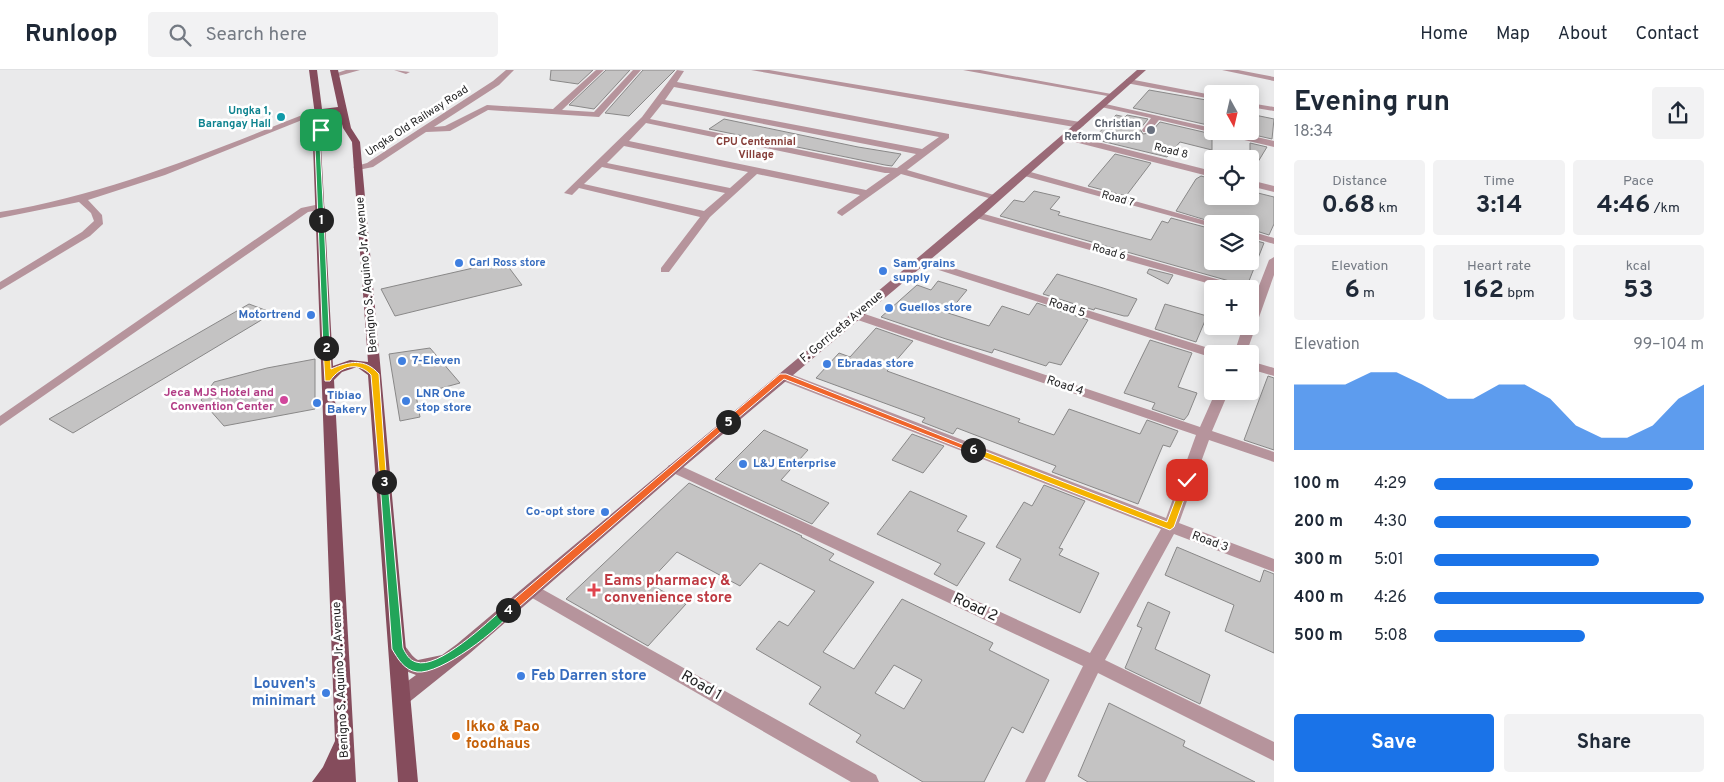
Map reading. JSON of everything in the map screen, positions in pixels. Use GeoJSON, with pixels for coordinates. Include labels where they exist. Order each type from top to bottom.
{"type":"FeatureCollection","features":[{"type":"Feature","properties":{"kind":"main road","name":"Benigno S. Aquino Jr. Avenue"},"geometry":{"type":"LineString","coordinates":[[314,70],[321,130],[318,146],[320,207],[346,782]]}},
{"type":"Feature","properties":{"kind":"main road","name":"F. Gorriceta Avenue"},"geometry":{"type":"LineString","coordinates":[[401,697],[463,649],[674,468],[977,215],[1142,70]]}},
{"type":"Feature","properties":{"kind":"main road","name":"Benigno S. Aquino Jr. Avenue"},"geometry":{"type":"LineString","coordinates":[[334,73],[347,128],[356,142],[408,782]]}},
{"type":"Feature","properties":{"kind":"main road"},"geometry":{"type":"LineString","coordinates":[[318,112],[343,109]]}},
{"type":"Feature","properties":{"kind":"main road"},"geometry":{"type":"LineString","coordinates":[[328,380],[332,371],[350,364],[367,366],[375,374]]}},
{"type":"Feature","properties":{"kind":"main road"},"geometry":{"type":"LineString","coordinates":[[398,649],[409,665],[418,668],[439,664],[463,649]]}},
{"type":"Feature","properties":{"kind":"main road"},"geometry":{"type":"LineString","coordinates":[[322,782],[330,773],[342,746],[343,723]]}},
{"type":"Feature","properties":{"kind":"street"},"geometry":{"type":"LineString","coordinates":[[334,73],[356,70]]}},
{"type":"Feature","properties":{"kind":"street","name":"Ungka Old Railway Road"},"geometry":{"type":"LineString","coordinates":[[358,167],[370,165],[496,83],[510,70]]}},
{"type":"Feature","properties":{"kind":"street"},"geometry":{"type":"LineString","coordinates":[[556,111],[600,70]]}},
{"type":"Feature","properties":{"kind":"street"},"geometry":{"type":"LineString","coordinates":[[423,130],[447,129],[456,126],[487,107],[596,115],[637,70]]}},
{"type":"Feature","properties":{"kind":"street"},"geometry":{"type":"LineString","coordinates":[[755,70],[1080,126]]}},
{"type":"Feature","properties":{"kind":"street"},"geometry":{"type":"LineString","coordinates":[[967,70],[1113,95]]}},
{"type":"Feature","properties":{"kind":"street"},"geometry":{"type":"LineString","coordinates":[[1226,70],[1274,79]]}},
{"type":"Feature","properties":{"kind":"street"},"geometry":{"type":"LineString","coordinates":[[568,193],[623,142],[673,84],[680,71]]}},
{"type":"Feature","properties":{"kind":"street"},"geometry":{"type":"LineString","coordinates":[[1129,80],[1204,95]]}},
{"type":"Feature","properties":{"kind":"street"},"geometry":{"type":"LineString","coordinates":[[673,84],[946,136],[842,213]]}},
{"type":"Feature","properties":{"kind":"street"},"geometry":{"type":"LineString","coordinates":[[658,101],[922,152]]}},
{"type":"Feature","properties":{"kind":"street"},"geometry":{"type":"LineString","coordinates":[[1104,105],[1204,128]]}},
{"type":"Feature","properties":{"kind":"street"},"geometry":{"type":"LineString","coordinates":[[1259,106],[1274,109]]}},
{"type":"Feature","properties":{"kind":"street"},"geometry":{"type":"LineString","coordinates":[[0,215],[81,199],[128,186],[318,112]]}},
{"type":"Feature","properties":{"kind":"street"},"geometry":{"type":"LineString","coordinates":[[1146,130],[1157,117]]}},
{"type":"Feature","properties":{"kind":"street"},"geometry":{"type":"LineString","coordinates":[[642,120],[885,170],[993,199]]}},
{"type":"Feature","properties":{"kind":"street","name":"Road 8"},"geometry":{"type":"LineString","coordinates":[[1066,137],[1204,172]]}},
{"type":"Feature","properties":{"kind":"street"},"geometry":{"type":"LineString","coordinates":[[1257,140],[1274,144]]}},
{"type":"Feature","properties":{"kind":"street"},"geometry":{"type":"LineString","coordinates":[[623,142],[869,194]]}},
{"type":"Feature","properties":{"kind":"street"},"geometry":{"type":"LineString","coordinates":[[600,164],[731,191]]}},
{"type":"Feature","properties":{"kind":"street"},"geometry":{"type":"LineString","coordinates":[[665,270],[706,214],[754,171]]}},
{"type":"Feature","properties":{"kind":"street","name":"Road 7"},"geometry":{"type":"LineString","coordinates":[[1024,173],[1204,222]]}},
{"type":"Feature","properties":{"kind":"street"},"geometry":{"type":"LineString","coordinates":[[577,185],[706,214]]}},
{"type":"Feature","properties":{"kind":"street"},"geometry":{"type":"LineString","coordinates":[[1259,185],[1274,189]]}},
{"type":"Feature","properties":{"kind":"street"},"geometry":{"type":"LineString","coordinates":[[0,287],[86,234],[99,222],[99,217],[93,208],[81,199]]}},
{"type":"Feature","properties":{"kind":"street"},"geometry":{"type":"LineString","coordinates":[[0,422],[305,210],[320,207]]}},
{"type":"Feature","properties":{"kind":"street","name":"Road 6"},"geometry":{"type":"LineString","coordinates":[[977,215],[1209,280]]}},
{"type":"Feature","properties":{"kind":"street"},"geometry":{"type":"LineString","coordinates":[[1259,237],[1274,241]]}},
{"type":"Feature","properties":{"kind":"street"},"geometry":{"type":"LineString","coordinates":[[1259,286],[1274,260]]}},
{"type":"Feature","properties":{"kind":"street","name":"Road 5"},"geometry":{"type":"LineString","coordinates":[[921,261],[1204,351]]}},
{"type":"Feature","properties":{"kind":"street"},"geometry":{"type":"LineString","coordinates":[[1259,294],[1274,298]]}},
{"type":"Feature","properties":{"kind":"street","name":"Road 4"},"geometry":{"type":"LineString","coordinates":[[856,315],[1274,457]]}},
{"type":"Feature","properties":{"kind":"street"},"geometry":{"type":"LineString","coordinates":[[1259,368],[1274,372]]}},
{"type":"Feature","properties":{"kind":"street","name":"Road 3"},"geometry":{"type":"LineString","coordinates":[[783,376],[1274,566]]}},
{"type":"Feature","properties":{"kind":"street"},"geometry":{"type":"LineString","coordinates":[[1035,782],[1094,663],[1170,527],[1204,433],[1219,400]]}},
{"type":"Feature","properties":{"kind":"street","name":"Road 2"},"geometry":{"type":"LineString","coordinates":[[674,468],[1094,663],[1274,752]]}},
{"type":"Feature","properties":{"kind":"street","name":"Road 1"},"geometry":{"type":"LineString","coordinates":[[533,590],[869,782]]}},
{"type":"Feature","properties":{"kind":"building"},"geometry":{"type":"Polygon","coordinates":[[[551,70],[593,70],[578,84],[550,80],[551,70]]]}},
{"type":"Feature","properties":{"kind":"building"},"geometry":{"type":"Polygon","coordinates":[[[606,70],[630,70],[594,109],[569,105],[606,70]]]}},
{"type":"Feature","properties":{"kind":"building"},"geometry":{"type":"Polygon","coordinates":[[[643,70],[675,70],[629,116],[605,113],[643,70]]]}},
{"type":"Feature","properties":{"kind":"building"},"geometry":{"type":"Polygon","coordinates":[[[1149,90],[1204,100],[1204,124],[1133,108],[1149,90]]]}},
{"type":"Feature","properties":{"kind":"building"},"geometry":{"type":"Polygon","coordinates":[[[1116,115],[1125,117],[1127,115],[1148,119],[1140,129],[1143,134],[1150,133],[1160,122],[1204,132],[1204,140],[1212,140],[1212,150],[1180,142],[1167,157],[1093,139],[1116,115]]]}},
{"type":"Feature","properties":{"kind":"building"},"geometry":{"type":"Polygon","coordinates":[[[1259,116],[1274,119],[1272,139],[1259,136],[1259,116]]]}},
{"type":"Feature","properties":{"kind":"building"},"geometry":{"type":"Polygon","coordinates":[[[724,119],[901,154],[892,166],[709,129],[724,119]]]}},
{"type":"Feature","properties":{"kind":"building"},"geometry":{"type":"Polygon","coordinates":[[[1250,143],[1267,147],[1259,160],[1259,150],[1250,150],[1250,143]]]}},
{"type":"Feature","properties":{"kind":"building"},"geometry":{"type":"Polygon","coordinates":[[[1115,154],[1151,163],[1126,196],[1088,186],[1115,154]]]}},
{"type":"Feature","properties":{"kind":"building"},"geometry":{"type":"Polygon","coordinates":[[[1201,176],[1204,177],[1204,205],[1259,205],[1259,193],[1274,197],[1274,224],[1269,235],[1259,232],[1259,215],[1204,215],[1204,219],[1176,211],[1196,179],[1201,176]]]}},
{"type":"Feature","properties":{"kind":"building"},"geometry":{"type":"Polygon","coordinates":[[[1034,191],[1060,197],[1050,209],[1060,212],[1058,215],[1151,240],[1162,221],[1168,223],[1171,218],[1204,227],[1204,270],[1253,270],[1249,280],[1226,280],[1000,216],[1014,200],[1024,202],[1034,191]]]}},
{"type":"Feature","properties":{"kind":"building"},"geometry":{"type":"Polygon","coordinates":[[[1259,242],[1264,243],[1259,256],[1259,242]]]}},
{"type":"Feature","properties":{"kind":"building"},"geometry":{"type":"Polygon","coordinates":[[[504,261],[522,285],[395,316],[381,289],[504,261]]]}},
{"type":"Feature","properties":{"kind":"building"},"geometry":{"type":"Polygon","coordinates":[[[1149,269],[1173,275],[1168,284],[1147,273],[1149,269]]]}},
{"type":"Feature","properties":{"kind":"building"},"geometry":{"type":"Polygon","coordinates":[[[1057,274],[1137,299],[1128,316],[1124,316],[1095,308],[1094,310],[1043,294],[1057,274]]]}},
{"type":"Feature","properties":{"kind":"building"},"geometry":{"type":"Polygon","coordinates":[[[938,281],[967,290],[948,313],[989,326],[1002,306],[1029,315],[1037,303],[1088,320],[1061,365],[1049,362],[1046,366],[994,349],[992,353],[881,317],[917,285],[931,290],[938,281]]]}},
{"type":"Feature","properties":{"kind":"building"},"geometry":{"type":"Polygon","coordinates":[[[249,304],[273,313],[73,433],[49,419],[249,304]]]}},
{"type":"Feature","properties":{"kind":"building"},"geometry":{"type":"Polygon","coordinates":[[[1165,304],[1204,315],[1204,323],[1196,342],[1155,329],[1165,304]]]}},
{"type":"Feature","properties":{"kind":"building"},"geometry":{"type":"Polygon","coordinates":[[[876,328],[913,341],[887,371],[1020,419],[1018,422],[1054,435],[1069,409],[1140,434],[1147,420],[1178,431],[1170,447],[1163,445],[1138,504],[1052,472],[1056,466],[957,428],[953,434],[922,422],[925,418],[816,378],[839,353],[850,357],[876,328]]]}},
{"type":"Feature","properties":{"kind":"building"},"geometry":{"type":"Polygon","coordinates":[[[1150,340],[1192,353],[1178,387],[1197,393],[1184,420],[1152,409],[1155,403],[1124,393],[1150,340]]]}},
{"type":"Feature","properties":{"kind":"building"},"geometry":{"type":"Polygon","coordinates":[[[430,348],[460,383],[416,395],[420,417],[400,421],[389,354],[430,348]]]}},
{"type":"Feature","properties":{"kind":"building"},"geometry":{"type":"Polygon","coordinates":[[[315,359],[315,409],[224,426],[201,400],[214,382],[267,368],[315,359]]]}},
{"type":"Feature","properties":{"kind":"building"},"geometry":{"type":"Polygon","coordinates":[[[1268,376],[1274,378],[1274,450],[1244,440],[1268,376]]]}},
{"type":"Feature","properties":{"kind":"building"},"geometry":{"type":"Polygon","coordinates":[[[764,430],[808,450],[781,480],[829,503],[812,524],[715,479],[764,430]]]}},
{"type":"Feature","properties":{"kind":"building"},"geometry":{"type":"Polygon","coordinates":[[[912,434],[944,446],[923,473],[892,460],[912,434]]]}},
{"type":"Feature","properties":{"kind":"building"},"geometry":{"type":"Polygon","coordinates":[[[689,483],[802,536],[834,554],[829,560],[874,582],[823,652],[854,669],[902,599],[993,643],[989,650],[1049,680],[1023,733],[1012,727],[984,782],[923,782],[856,742],[861,735],[809,704],[821,687],[756,649],[779,621],[788,626],[815,591],[760,563],[740,586],[677,552],[648,583],[686,604],[648,646],[566,599],[689,483]],[[894,665],[875,693],[904,709],[922,680],[894,665]]]}},
{"type":"Feature","properties":{"kind":"building"},"geometry":{"type":"Polygon","coordinates":[[[1044,485],[1085,501],[1059,548],[1063,549],[1059,555],[1099,573],[1080,613],[1009,580],[1021,559],[996,547],[1024,502],[1032,506],[1044,485]]]}},
{"type":"Feature","properties":{"kind":"building"},"geometry":{"type":"Polygon","coordinates":[[[910,491],[967,516],[957,531],[985,543],[957,586],[934,574],[941,564],[877,534],[910,491]]]}},
{"type":"Feature","properties":{"kind":"building"},"geometry":{"type":"Polygon","coordinates":[[[1177,547],[1260,582],[1264,570],[1274,574],[1274,653],[1225,631],[1234,605],[1165,575],[1177,547]]]}},
{"type":"Feature","properties":{"kind":"building"},"geometry":{"type":"Polygon","coordinates":[[[1148,602],[1170,612],[1155,649],[1210,675],[1200,704],[1125,668],[1142,628],[1137,626],[1148,602]]]}},
{"type":"Feature","properties":{"kind":"building"},"geometry":{"type":"Polygon","coordinates":[[[1109,703],[1185,741],[1183,746],[1255,782],[1088,782],[1078,776],[1109,703]]]}},
{"type":"Feature","properties":{"kind":"place","name":"Ungka 1, Barangay Hall"},"geometry":{"type":"Point","coordinates":[281,117]}},
{"type":"Feature","properties":{"kind":"place","name":"Christian Reform Church"},"geometry":{"type":"Point","coordinates":[1151,130]}},
{"type":"Feature","properties":{"kind":"place","name":"Carl Ross store"},"geometry":{"type":"Point","coordinates":[459,263]}},
{"type":"Feature","properties":{"kind":"place","name":"Sam grains supply"},"geometry":{"type":"Point","coordinates":[883,271]}},
{"type":"Feature","properties":{"kind":"place","name":"Guellos store"},"geometry":{"type":"Point","coordinates":[889,308]}},
{"type":"Feature","properties":{"kind":"place","name":"Motortrend"},"geometry":{"type":"Point","coordinates":[311,315]}},
{"type":"Feature","properties":{"kind":"place","name":"7-Eleven"},"geometry":{"type":"Point","coordinates":[402,361]}},
{"type":"Feature","properties":{"kind":"place","name":"Ebradas store"},"geometry":{"type":"Point","coordinates":[827,364]}},
{"type":"Feature","properties":{"kind":"place","name":"Jeca MJS Hotel and Convention Center"},"geometry":{"type":"Point","coordinates":[284,400]}},
{"type":"Feature","properties":{"kind":"place","name":"LNR One stop store"},"geometry":{"type":"Point","coordinates":[406,401]}},
{"type":"Feature","properties":{"kind":"place","name":"Tibiao Bakery"},"geometry":{"type":"Point","coordinates":[317,403]}},
{"type":"Feature","properties":{"kind":"place","name":"L&J Enterprise"},"geometry":{"type":"Point","coordinates":[743,464]}},
{"type":"Feature","properties":{"kind":"place","name":"Co-opt store"},"geometry":{"type":"Point","coordinates":[605,512]}},
{"type":"Feature","properties":{"kind":"place","name":"Eams pharmacy & convenience store"},"geometry":{"type":"Point","coordinates":[594,590]}},
{"type":"Feature","properties":{"kind":"place","name":"Feb Darren store"},"geometry":{"type":"Point","coordinates":[521,676]}},
{"type":"Feature","properties":{"kind":"place","name":"Louven's minimart"},"geometry":{"type":"Point","coordinates":[326,693]}},
{"type":"Feature","properties":{"kind":"place","name":"Ikko & Pao foodhaus"},"geometry":{"type":"Point","coordinates":[456,736]}},
{"type":"Feature","properties":{"kind":"district","name":"CPU Centennial Village"},"geometry":{"type":"Point","coordinates":[756,148]}},
{"type":"Feature","properties":{"kind":"route"},"geometry":{"type":"LineString","coordinates":[[321,130],[318,146],[328,380],[332,371],[340,366],[350,364],[367,366],[375,374],[398,649],[409,665],[418,668],[439,664],[463,649],[783,376],[1170,527],[1187,480]]}}]}
